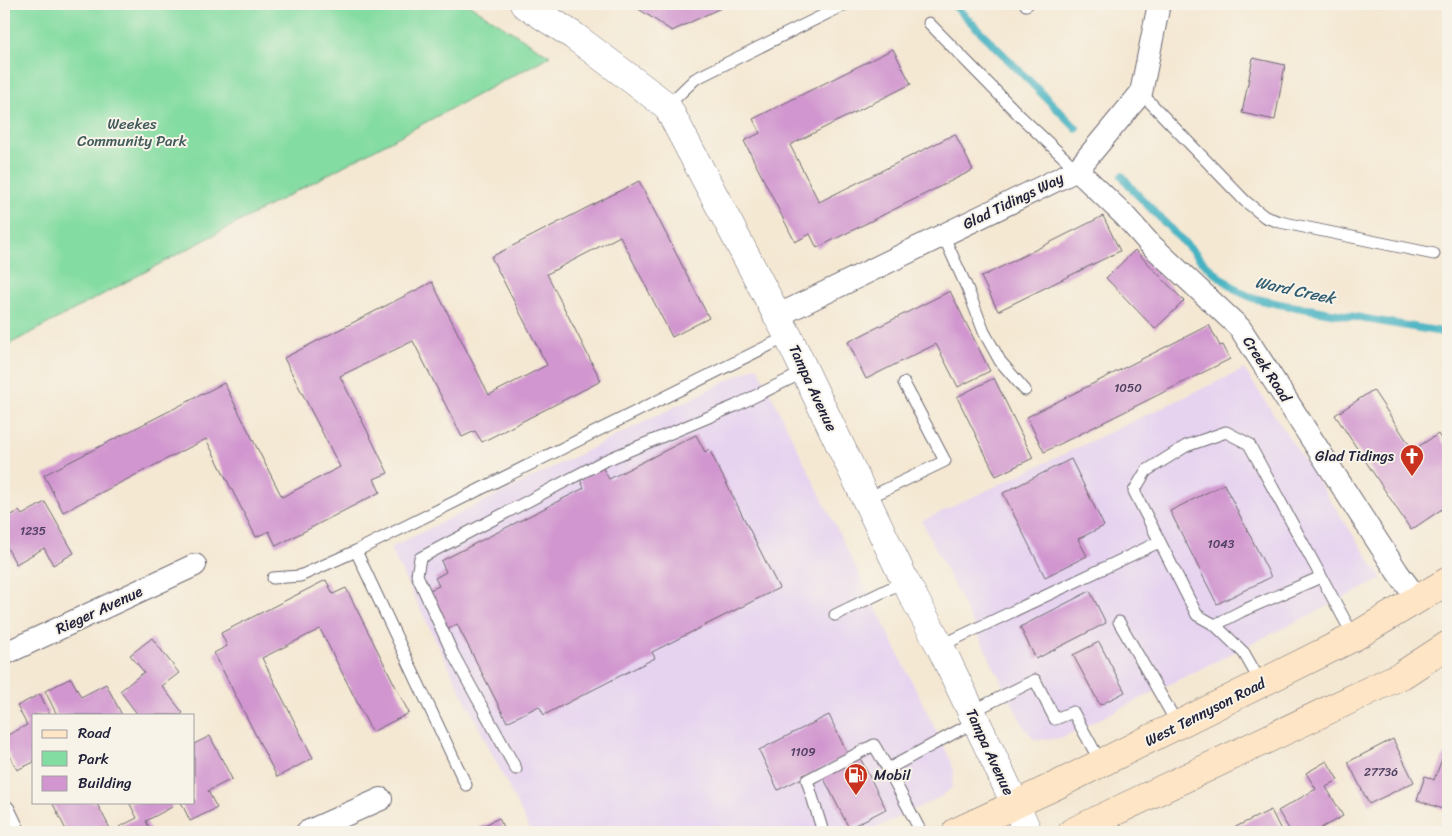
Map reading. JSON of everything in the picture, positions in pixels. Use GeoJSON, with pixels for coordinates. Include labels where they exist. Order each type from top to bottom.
{"type":"FeatureCollection","features":[{"type":"Feature","properties":{"kind":"main road","name":"West Tennyson Road"},"geometry":{"type":"LineString","coordinates":[[956,832],[1101,763],[1354,637],[1448,581]]}},
{"type":"Feature","properties":{"kind":"main road"},"geometry":{"type":"LineString","coordinates":[[1072,832],[1402,675],[1448,645]]}},
{"type":"Feature","properties":{"kind":"street","name":"Tampa Avenue"},"geometry":{"type":"LineString","coordinates":[[524,4],[574,36],[667,106],[782,326],[905,581],[940,646],[1028,832]]}},
{"type":"Feature","properties":{"kind":"street","name":"Glad Tidings Way"},"geometry":{"type":"LineString","coordinates":[[782,326],[943,234],[1078,170],[1141,93],[1159,4]]}},
{"type":"Feature","properties":{"kind":"street","name":"Creek Road"},"geometry":{"type":"LineString","coordinates":[[1078,170],[1124,215],[1149,243],[1240,328],[1398,573],[1418,600]]}},
{"type":"Feature","properties":{"kind":"street","name":"Rieger Avenue"},"geometry":{"type":"LineString","coordinates":[[4,654],[195,565]]}},
{"type":"Feature","properties":{"kind":"street"},"geometry":{"type":"LineString","coordinates":[[307,832],[381,799]]}},
{"type":"Feature","properties":{"kind":"street"},"geometry":{"type":"LineString","coordinates":[[4,811],[14,832]]}},
{"type":"Feature","properties":{"kind":"lane"},"geometry":{"type":"LineString","coordinates":[[667,106],[695,79],[846,4]]}},
{"type":"Feature","properties":{"kind":"lane"},"geometry":{"type":"LineString","coordinates":[[929,23],[1021,117],[1078,170]]}},
{"type":"Feature","properties":{"kind":"lane"},"geometry":{"type":"LineString","coordinates":[[1141,93],[1245,201],[1265,217],[1280,222],[1434,254]]}},
{"type":"Feature","properties":{"kind":"lane"},"geometry":{"type":"LineString","coordinates":[[943,234],[988,339],[1000,361],[1025,390]]}},
{"type":"Feature","properties":{"kind":"lane"},"geometry":{"type":"LineString","coordinates":[[273,578],[300,576],[356,551],[782,326]]}},
{"type":"Feature","properties":{"kind":"lane"},"geometry":{"type":"LineString","coordinates":[[516,769],[453,654],[417,575],[420,558],[604,461],[735,406],[804,372]]}},
{"type":"Feature","properties":{"kind":"lane"},"geometry":{"type":"LineString","coordinates":[[866,499],[945,461],[904,383]]}},
{"type":"Feature","properties":{"kind":"lane"},"geometry":{"type":"LineString","coordinates":[[1261,683],[1244,653],[1215,625],[1197,614],[1134,491],[1146,471],[1186,446],[1226,432],[1249,444],[1354,637]]}},
{"type":"Feature","properties":{"kind":"lane"},"geometry":{"type":"LineString","coordinates":[[940,646],[1159,542]]}},
{"type":"Feature","properties":{"kind":"lane"},"geometry":{"type":"LineString","coordinates":[[356,551],[466,785]]}},
{"type":"Feature","properties":{"kind":"lane"},"geometry":{"type":"LineString","coordinates":[[1215,625],[1321,576]]}},
{"type":"Feature","properties":{"kind":"lane"},"geometry":{"type":"LineString","coordinates":[[835,615],[905,581]]}},
{"type":"Feature","properties":{"kind":"lane"},"geometry":{"type":"LineString","coordinates":[[1119,622],[1178,725]]}},
{"type":"Feature","properties":{"kind":"lane"},"geometry":{"type":"LineString","coordinates":[[888,769],[1035,680],[1055,719],[1073,712],[1101,763]]}},
{"type":"Feature","properties":{"kind":"lane"},"geometry":{"type":"LineString","coordinates":[[823,832],[807,780],[874,745],[921,832]]}},
{"type":"Feature","properties":{"kind":"shaded area"},"geometry":{"type":"Polygon","coordinates":[[[757,366],[951,761],[954,772],[952,787],[942,796],[868,832],[531,832],[390,548],[757,366]]]}},
{"type":"Feature","properties":{"kind":"shaded area"},"geometry":{"type":"Polygon","coordinates":[[[1244,369],[1382,579],[1061,738],[1035,740],[1024,727],[922,521],[1244,369]]]}},
{"type":"Feature","properties":{"kind":"green space","name":"Weekes Community Park"},"geometry":{"type":"Polygon","coordinates":[[[4,4],[468,4],[550,56],[4,347],[4,4]]]}},
{"type":"Feature","properties":{"kind":"building"},"geometry":{"type":"Polygon","coordinates":[[[631,4],[729,4],[672,31],[631,4]]]}},
{"type":"Feature","properties":{"kind":"building"},"geometry":{"type":"Polygon","coordinates":[[[893,49],[911,84],[790,145],[819,202],[955,134],[973,170],[817,248],[810,234],[795,242],[744,141],[760,133],[753,119],[893,49]]]}},
{"type":"Feature","properties":{"kind":"building"},"geometry":{"type":"Polygon","coordinates":[[[1253,58],[1285,65],[1275,120],[1242,113],[1253,58]]]}},
{"type":"Feature","properties":{"kind":"building"},"geometry":{"type":"Polygon","coordinates":[[[639,181],[709,318],[672,337],[620,236],[547,274],[601,381],[482,442],[475,431],[462,437],[413,341],[340,376],[388,473],[374,479],[380,492],[276,546],[269,531],[256,537],[206,439],[63,512],[44,475],[224,383],[282,497],[340,467],[284,358],[432,282],[489,395],[547,365],[491,257],[639,181]]]}},
{"type":"Feature","properties":{"kind":"building"},"geometry":{"type":"Polygon","coordinates":[[[1103,216],[1120,251],[998,311],[981,277],[1103,216]]]}},
{"type":"Feature","properties":{"kind":"building"},"geometry":{"type":"Polygon","coordinates":[[[1135,250],[1184,301],[1155,329],[1106,278],[1135,250]]]}},
{"type":"Feature","properties":{"kind":"building"},"geometry":{"type":"Polygon","coordinates":[[[950,291],[990,371],[958,387],[936,344],[866,379],[848,342],[950,291]]]}},
{"type":"Feature","properties":{"kind":"building"},"geometry":{"type":"Polygon","coordinates":[[[1209,325],[1220,346],[1223,345],[1230,359],[1044,452],[1027,417],[1209,325]]]}},
{"type":"Feature","properties":{"kind":"building"},"geometry":{"type":"Polygon","coordinates":[[[994,378],[1033,458],[996,476],[957,397],[994,378]]]}},
{"type":"Feature","properties":{"kind":"building","name":"Glad Tidings"},"geometry":{"type":"Polygon","coordinates":[[[1373,390],[1413,450],[1438,434],[1448,450],[1448,505],[1411,530],[1335,415],[1373,390]]]}},
{"type":"Feature","properties":{"kind":"building"},"geometry":{"type":"Polygon","coordinates":[[[696,435],[705,452],[709,449],[779,588],[652,652],[655,658],[544,715],[539,706],[507,722],[457,624],[447,630],[427,591],[439,586],[435,578],[446,572],[441,561],[584,488],[580,479],[603,468],[609,479],[696,435]]]}},
{"type":"Feature","properties":{"kind":"building"},"geometry":{"type":"Polygon","coordinates":[[[1071,459],[1104,526],[1078,539],[1087,556],[1045,577],[1003,493],[1071,459]]]}},
{"type":"Feature","properties":{"kind":"building"},"geometry":{"type":"Polygon","coordinates":[[[1224,484],[1271,577],[1217,604],[1170,511],[1224,484]]]}},
{"type":"Feature","properties":{"kind":"building"},"geometry":{"type":"Polygon","coordinates":[[[45,502],[74,553],[53,565],[44,548],[16,564],[4,542],[4,519],[19,511],[22,515],[45,502]]]}},
{"type":"Feature","properties":{"kind":"building"},"geometry":{"type":"Polygon","coordinates":[[[326,580],[333,594],[346,588],[409,713],[372,732],[320,629],[262,658],[313,758],[277,777],[214,653],[227,646],[221,633],[326,580]]]}},
{"type":"Feature","properties":{"kind":"building"},"geometry":{"type":"Polygon","coordinates":[[[1090,591],[1106,623],[1036,659],[1020,627],[1090,591]]]}},
{"type":"Feature","properties":{"kind":"building"},"geometry":{"type":"Polygon","coordinates":[[[152,638],[179,673],[162,686],[182,714],[137,714],[120,691],[144,672],[130,655],[152,638]]]}},
{"type":"Feature","properties":{"kind":"building"},"geometry":{"type":"Polygon","coordinates":[[[1099,642],[1125,692],[1100,705],[1073,655],[1099,642]]]}},
{"type":"Feature","properties":{"kind":"building"},"geometry":{"type":"Polygon","coordinates":[[[71,678],[81,697],[106,684],[121,714],[56,714],[45,691],[71,678]]]}},
{"type":"Feature","properties":{"kind":"building"},"geometry":{"type":"Polygon","coordinates":[[[40,694],[50,714],[32,714],[32,763],[17,770],[4,744],[4,737],[27,725],[17,706],[40,694]]]}},
{"type":"Feature","properties":{"kind":"building"},"geometry":{"type":"Polygon","coordinates":[[[829,715],[848,755],[778,790],[759,750],[829,715]]]}},
{"type":"Feature","properties":{"kind":"building"},"geometry":{"type":"Polygon","coordinates":[[[210,736],[232,779],[208,791],[217,808],[190,821],[182,804],[195,804],[195,744],[210,736]]]}},
{"type":"Feature","properties":{"kind":"building"},"geometry":{"type":"Polygon","coordinates":[[[1393,739],[1414,782],[1369,804],[1348,762],[1393,739]]]}},
{"type":"Feature","properties":{"kind":"building"},"geometry":{"type":"Polygon","coordinates":[[[1444,754],[1448,755],[1448,811],[1417,800],[1425,776],[1434,780],[1444,754]]]}},
{"type":"Feature","properties":{"kind":"building"},"geometry":{"type":"Polygon","coordinates":[[[859,756],[886,809],[849,828],[822,775],[859,756]]]}},
{"type":"Feature","properties":{"kind":"building"},"geometry":{"type":"Polygon","coordinates":[[[1327,761],[1338,780],[1326,787],[1343,816],[1321,828],[1323,832],[1291,832],[1278,811],[1316,789],[1306,773],[1327,761]]]}},
{"type":"Feature","properties":{"kind":"building"},"geometry":{"type":"Polygon","coordinates":[[[53,804],[97,804],[112,832],[67,832],[53,804]]]}},
{"type":"Feature","properties":{"kind":"building"},"geometry":{"type":"Polygon","coordinates":[[[130,804],[171,804],[172,807],[146,821],[151,832],[122,832],[119,827],[137,818],[130,804]]]}},
{"type":"Feature","properties":{"kind":"building"},"geometry":{"type":"Polygon","coordinates":[[[1271,810],[1282,832],[1229,832],[1229,830],[1271,810]]]}},
{"type":"Feature","properties":{"kind":"building"},"geometry":{"type":"Polygon","coordinates":[[[499,818],[505,832],[470,832],[499,818]]]}},
{"type":"Feature","properties":{"kind":"waterway","name":"Ward Creek"},"geometry":{"type":"LineString","coordinates":[[953,4],[1076,128]]}},
{"type":"Feature","properties":{"kind":"waterway","name":"Ward Creek"},"geometry":{"type":"LineString","coordinates":[[1122,176],[1134,191],[1207,266],[1238,291],[1253,298],[1279,304],[1448,333]]}},
{"type":"Feature","properties":{"kind":"place","name":"Glad Tidings"},"geometry":{"type":"Point","coordinates":[1412,477]}},
{"type":"Feature","properties":{"kind":"place","name":"Mobil"},"geometry":{"type":"Point","coordinates":[856,796]}}]}
